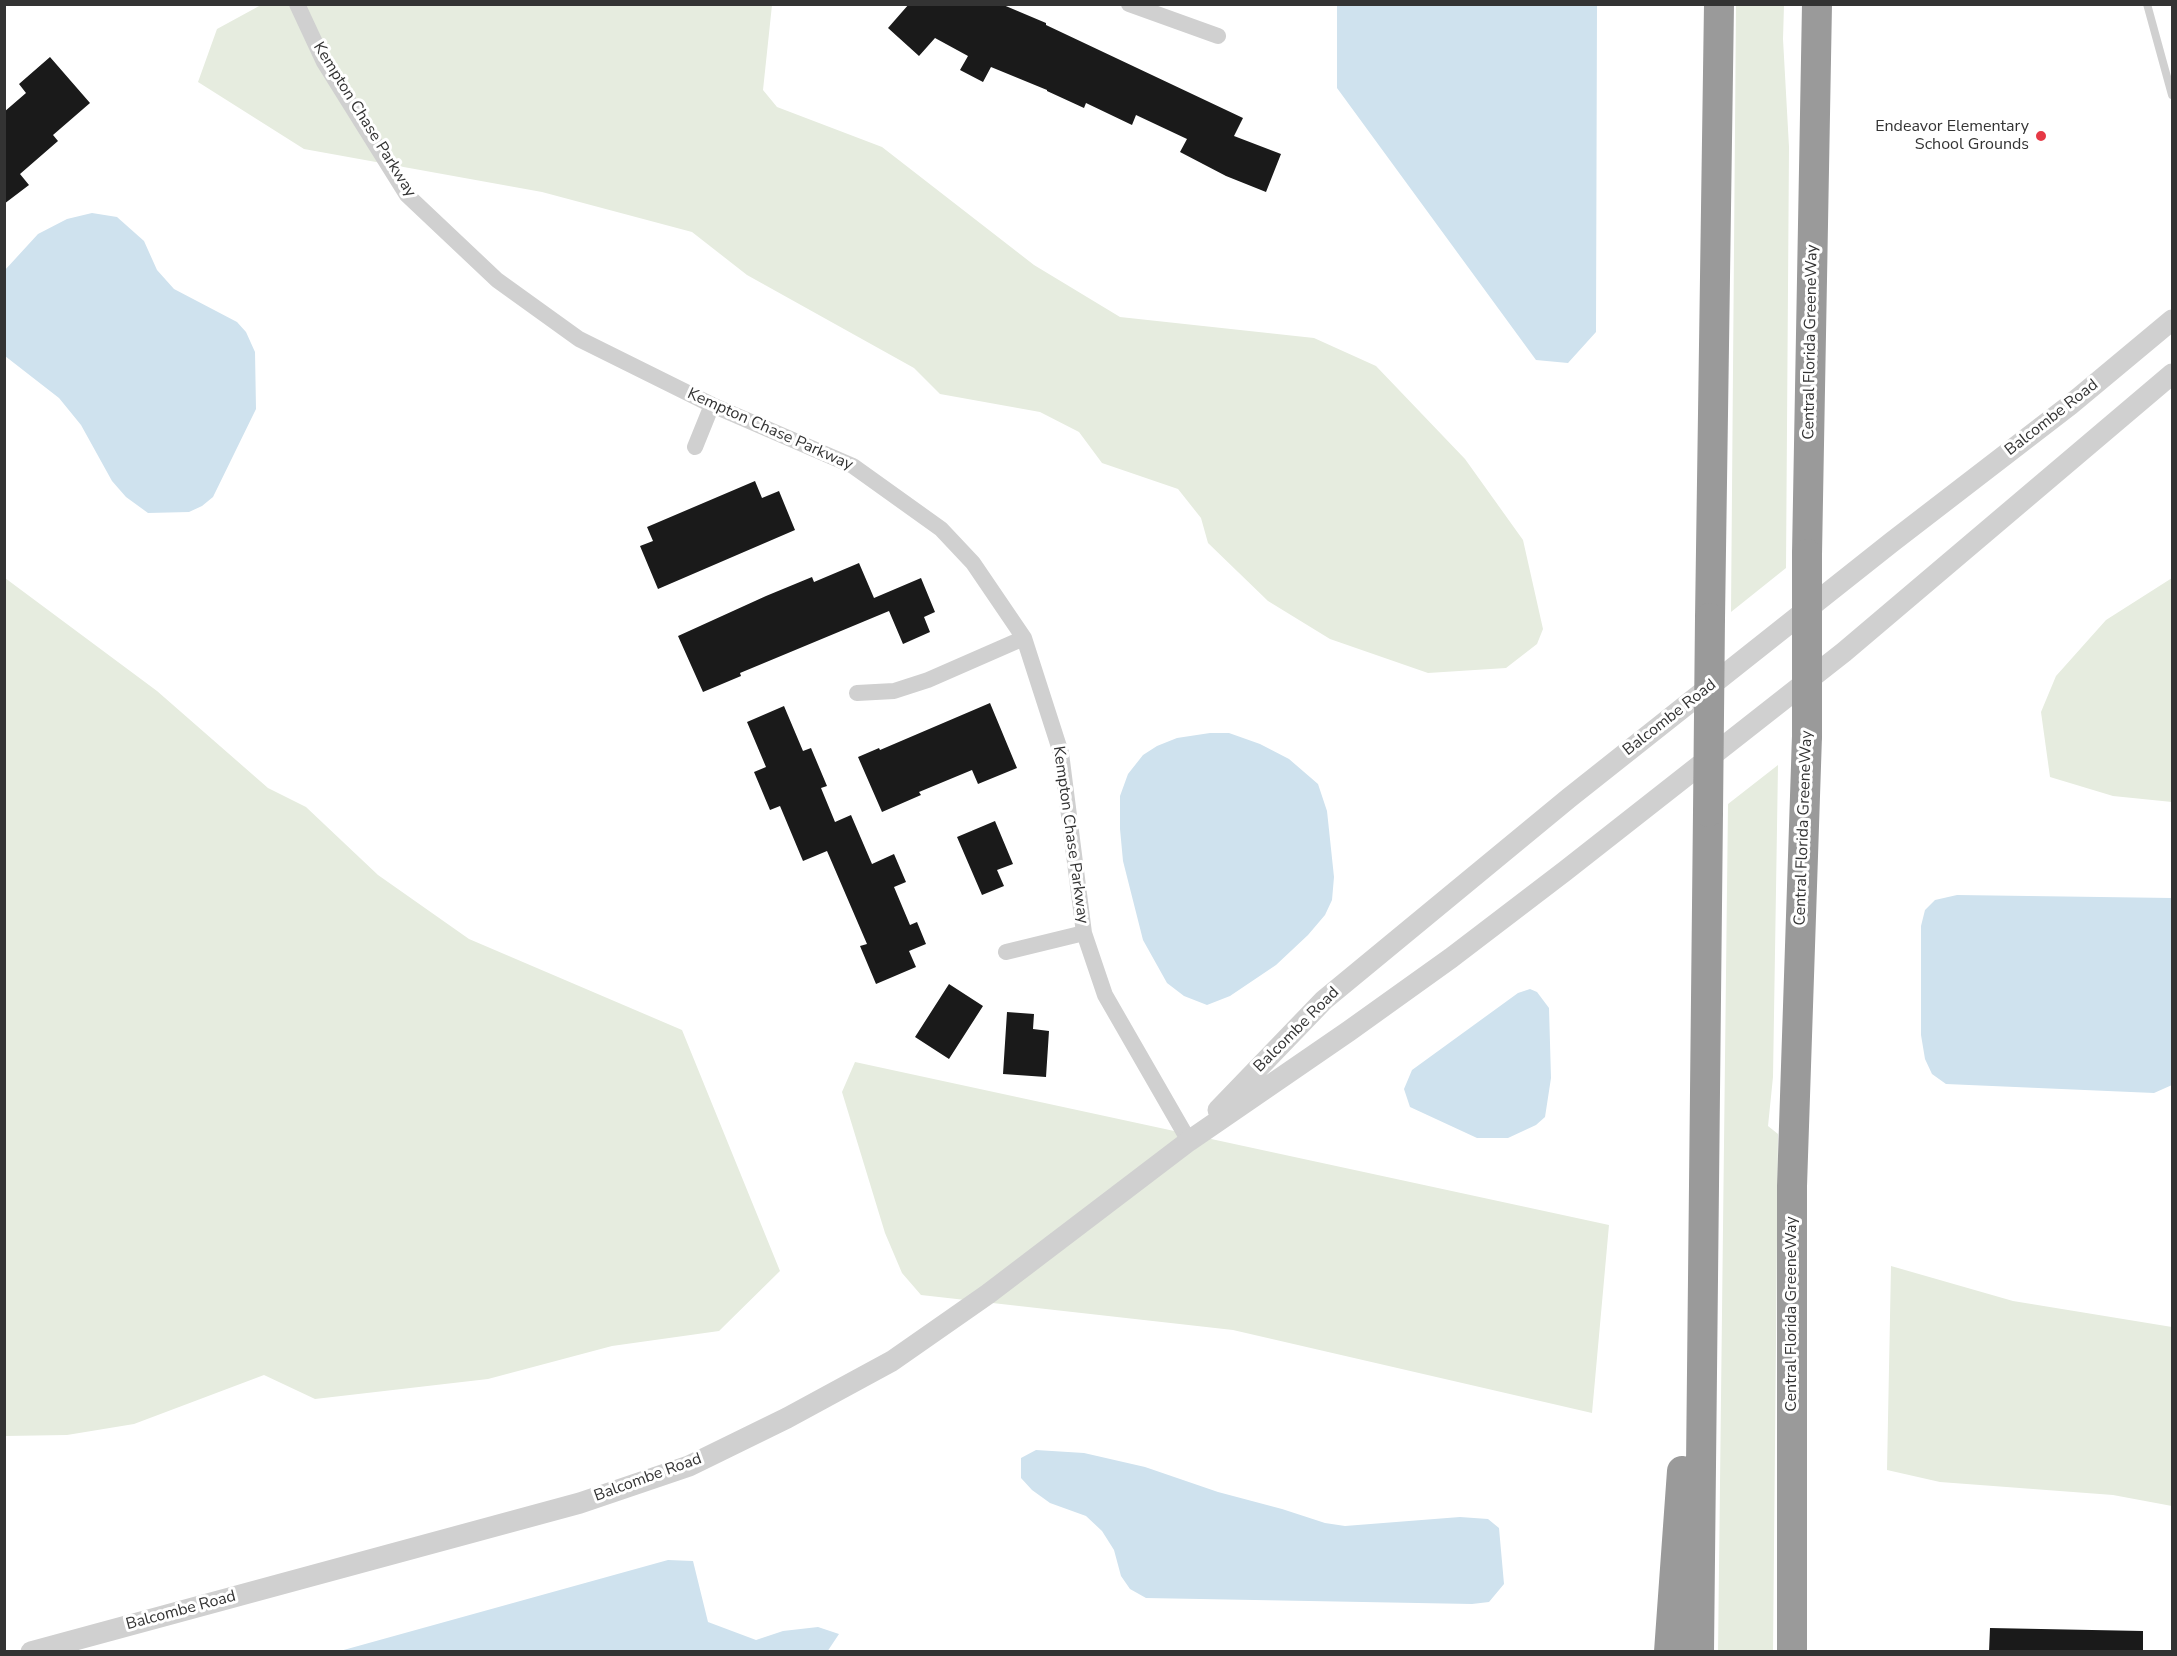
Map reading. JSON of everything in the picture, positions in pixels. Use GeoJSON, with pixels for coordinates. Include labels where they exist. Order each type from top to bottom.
{"type":"FeatureCollection","features":[{"type":"Feature","properties":{"kind":"highway"},"geometry":{"type":"LineString","coordinates":[[1699,1652],[1719,4]]}},
{"type":"Feature","properties":{"kind":"highway","name":"Central Florida GreeneWay"},"geometry":{"type":"LineString","coordinates":[[1792,1652],[1792,1186],[1807,736],[1807,554],[1817,4]]}},
{"type":"Feature","properties":{"kind":"highway"},"geometry":{"type":"LineString","coordinates":[[1669,1652],[1704,1184]]}},
{"type":"Feature","properties":{"kind":"street","name":"Kempton Chase Parkway"},"geometry":{"type":"LineString","coordinates":[[297,4],[324,62],[407,195],[497,280],[579,339],[712,405],[853,466],[941,529],[973,563],[1024,638],[1061,753],[1084,933],[1105,995],[1189,1141]]}},
{"type":"Feature","properties":{"kind":"street"},"geometry":{"type":"LineString","coordinates":[[1128,4],[1150,9],[1218,36]]}},
{"type":"Feature","properties":{"kind":"street","name":"Balcombe Road"},"geometry":{"type":"LineString","coordinates":[[1189,1141],[1324,1000],[1569,798],[1892,542],[2070,405],[2172,320]]}},
{"type":"Feature","properties":{"kind":"street","name":"Balcombe Road"},"geometry":{"type":"LineString","coordinates":[[31,1652],[580,1503],[689,1466],[787,1418],[892,1361],[988,1294],[1189,1141],[1442,965],[1574,864],[1844,652],[2172,374]]}},
{"type":"Feature","properties":{"kind":"street"},"geometry":{"type":"LineString","coordinates":[[695,447],[712,405]]}},
{"type":"Feature","properties":{"kind":"street"},"geometry":{"type":"LineString","coordinates":[[857,693],[894,691],[928,680],[1024,638]]}},
{"type":"Feature","properties":{"kind":"street"},"geometry":{"type":"LineString","coordinates":[[1006,952],[1084,933]]}},
{"type":"Feature","properties":{"kind":"lane"},"geometry":{"type":"LineString","coordinates":[[2147,4],[2172,95]]}},
{"type":"Feature","properties":{"kind":"shaded area"},"geometry":{"type":"Polygon","coordinates":[[[261,5],[772,5],[763,90],[777,107],[882,147],[1034,265],[1120,317],[1314,338],[1376,366],[1465,459],[1523,540],[1543,629],[1537,644],[1506,668],[1428,673],[1330,639],[1268,601],[1208,543],[1201,518],[1178,489],[1102,463],[1079,432],[1040,412],[940,394],[914,368],[747,275],[692,232],[542,192],[304,149],[198,82],[217,29],[261,5]]]}},
{"type":"Feature","properties":{"kind":"shaded area"},"geometry":{"type":"Polygon","coordinates":[[[1736,5],[1784,5],[1783,39],[1789,147],[1786,568],[1731,612],[1736,5]]]}},
{"type":"Feature","properties":{"kind":"shaded area"},"geometry":{"type":"Polygon","coordinates":[[[5,578],[157,691],[268,788],[306,807],[378,875],[469,939],[682,1030],[780,1271],[719,1331],[612,1346],[488,1379],[315,1399],[264,1375],[134,1424],[67,1435],[5,1436],[5,578]]]}},
{"type":"Feature","properties":{"kind":"shaded area"},"geometry":{"type":"Polygon","coordinates":[[[2172,578],[2172,802],[2113,796],[2050,777],[2041,712],[2056,676],[2106,620],[2172,578]]]}},
{"type":"Feature","properties":{"kind":"shaded area"},"geometry":{"type":"Polygon","coordinates":[[[1778,765],[1773,1077],[1768,1126],[1778,1134],[1773,1651],[1718,1652],[1728,804],[1778,765]]]}},
{"type":"Feature","properties":{"kind":"shaded area"},"geometry":{"type":"Polygon","coordinates":[[[855,1062],[1609,1225],[1592,1413],[1233,1330],[921,1295],[902,1273],[885,1233],[842,1092],[855,1062]]]}},
{"type":"Feature","properties":{"kind":"shaded area"},"geometry":{"type":"Polygon","coordinates":[[[1891,1266],[2013,1301],[2172,1327],[2172,1506],[2113,1495],[1940,1482],[1887,1470],[1891,1266]]]}},
{"type":"Feature","properties":{"kind":"water"},"geometry":{"type":"Polygon","coordinates":[[[1337,5],[1597,5],[1596,332],[1568,363],[1536,360],[1337,88],[1337,5]]]}},
{"type":"Feature","properties":{"kind":"water"},"geometry":{"type":"Polygon","coordinates":[[[92,213],[117,217],[144,241],[157,270],[174,289],[237,322],[246,332],[255,352],[256,409],[213,497],[202,506],[189,512],[148,513],[126,497],[112,481],[81,425],[59,398],[5,356],[5,270],[38,234],[67,219],[92,213]]]}},
{"type":"Feature","properties":{"kind":"water"},"geometry":{"type":"Polygon","coordinates":[[[1210,733],[1229,733],[1260,744],[1289,759],[1318,784],[1327,811],[1334,877],[1332,900],[1325,915],[1308,935],[1276,965],[1230,996],[1207,1005],[1184,996],[1167,983],[1143,940],[1123,861],[1120,796],[1128,774],[1143,755],[1177,738],[1210,733]]]}},
{"type":"Feature","properties":{"kind":"water"},"geometry":{"type":"Polygon","coordinates":[[[1957,895],[2172,898],[2172,1085],[2154,1093],[1946,1084],[1932,1074],[1925,1059],[1921,1035],[1921,926],[1925,910],[1935,900],[1957,895]]]}},
{"type":"Feature","properties":{"kind":"water"},"geometry":{"type":"Polygon","coordinates":[[[1530,989],[1537,992],[1549,1008],[1551,1078],[1545,1117],[1536,1125],[1508,1138],[1477,1138],[1410,1107],[1404,1089],[1412,1070],[1518,993],[1530,989]]]}},
{"type":"Feature","properties":{"kind":"water"},"geometry":{"type":"Polygon","coordinates":[[[1036,1450],[1084,1453],[1145,1467],[1218,1492],[1325,1523],[1345,1526],[1460,1517],[1488,1519],[1499,1528],[1504,1584],[1489,1602],[1472,1604],[1146,1598],[1130,1589],[1121,1576],[1114,1550],[1102,1531],[1086,1516],[1050,1503],[1032,1490],[1021,1478],[1021,1458],[1036,1450]]]}},
{"type":"Feature","properties":{"kind":"water"},"geometry":{"type":"Polygon","coordinates":[[[668,1560],[693,1561],[708,1622],[756,1640],[783,1631],[818,1627],[839,1634],[827,1652],[340,1651],[668,1560]]]}},
{"type":"Feature","properties":{"kind":"building"},"geometry":{"type":"Polygon","coordinates":[[[909,4],[1001,4],[1046,23],[1046,25],[1243,118],[1234,136],[1281,154],[1266,192],[1226,176],[1180,152],[1187,139],[1136,115],[1132,125],[1086,103],[1084,108],[991,67],[983,82],[960,70],[968,56],[935,38],[919,56],[888,28],[909,4]]]}},
{"type":"Feature","properties":{"kind":"building"},"geometry":{"type":"Polygon","coordinates":[[[50,57],[90,103],[53,135],[58,141],[20,174],[29,185],[4,204],[4,112],[26,93],[19,84],[50,57]]]}},
{"type":"Feature","properties":{"kind":"building"},"geometry":{"type":"Polygon","coordinates":[[[755,481],[762,498],[779,491],[795,530],[658,589],[640,546],[653,541],[647,527],[755,481]]]}},
{"type":"Feature","properties":{"kind":"building"},"geometry":{"type":"Polygon","coordinates":[[[859,563],[874,598],[921,578],[935,612],[924,617],[930,632],[903,644],[889,611],[740,673],[741,676],[703,692],[678,636],[812,577],[814,582],[859,563]]]}},
{"type":"Feature","properties":{"kind":"building"},"geometry":{"type":"Polygon","coordinates":[[[990,703],[1017,768],[978,784],[972,770],[919,792],[921,795],[882,812],[858,757],[879,748],[880,750],[990,703]]]}},
{"type":"Feature","properties":{"kind":"building"},"geometry":{"type":"Polygon","coordinates":[[[784,706],[803,751],[811,748],[827,786],[821,788],[835,822],[851,815],[872,864],[894,854],[906,882],[894,887],[910,925],[917,922],[926,944],[909,951],[916,967],[876,984],[860,946],[867,944],[827,851],[803,861],[780,806],[770,810],[754,772],[766,767],[747,722],[784,706]]]}},
{"type":"Feature","properties":{"kind":"building"},"geometry":{"type":"Polygon","coordinates":[[[995,821],[1013,864],[997,870],[1004,886],[982,895],[957,837],[995,821]]]}},
{"type":"Feature","properties":{"kind":"building"},"geometry":{"type":"Polygon","coordinates":[[[949,984],[983,1006],[949,1059],[915,1037],[949,984]]]}},
{"type":"Feature","properties":{"kind":"building"},"geometry":{"type":"Polygon","coordinates":[[[1007,1012],[1034,1014],[1033,1029],[1049,1031],[1046,1077],[1003,1074],[1007,1012]]]}},
{"type":"Feature","properties":{"kind":"building"},"geometry":{"type":"Polygon","coordinates":[[[1990,1628],[2143,1631],[2143,1652],[1989,1652],[1990,1628]]]}},
{"type":"Feature","properties":{"kind":"place","name":"Endeavor Elementary School Grounds"},"geometry":{"type":"Point","coordinates":[2041,136]}}]}
